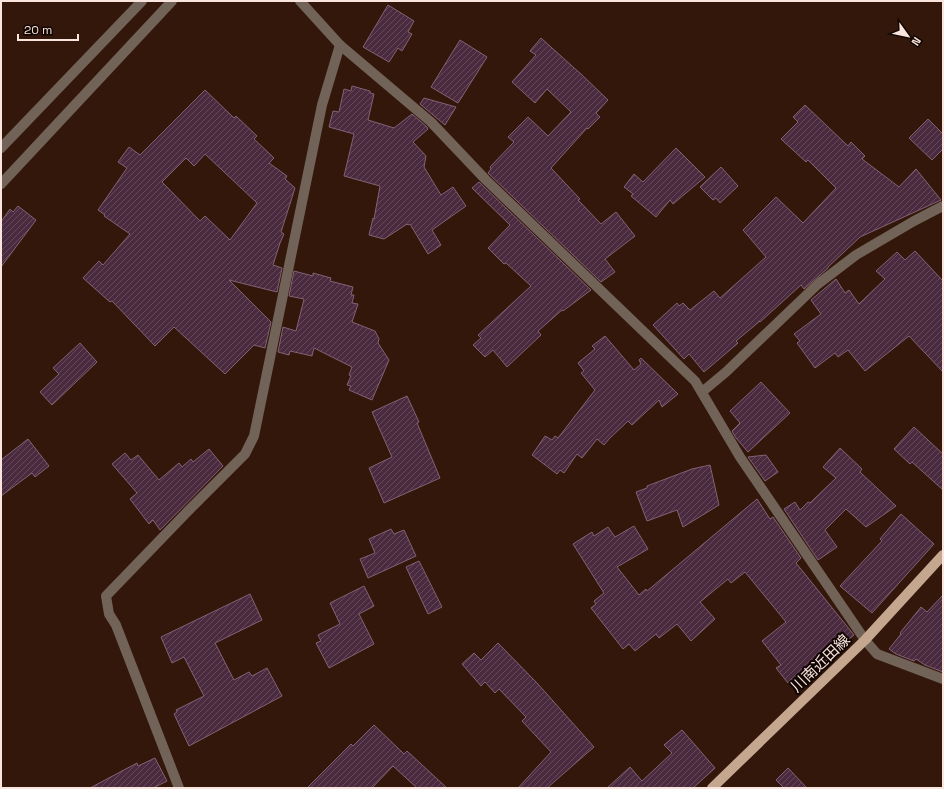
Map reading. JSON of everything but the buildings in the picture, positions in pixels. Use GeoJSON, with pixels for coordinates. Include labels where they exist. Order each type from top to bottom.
{"type":"FeatureCollection","features":[{"type":"Feature","properties":{"kind":"main road","name":"川南近田線"},"geometry":{"type":"LineString","coordinates":[[712,788],[865,640],[943,555]]}},
{"type":"Feature","properties":{"kind":"street"},"geometry":{"type":"LineString","coordinates":[[1,148],[142,1]]}},
{"type":"Feature","properties":{"kind":"street"},"geometry":{"type":"LineString","coordinates":[[1,184],[172,1]]}},
{"type":"Feature","properties":{"kind":"street"},"geometry":{"type":"LineString","coordinates":[[300,1],[340,45],[431,122],[486,180],[695,381],[740,458],[865,640],[877,654],[943,679]]}},
{"type":"Feature","properties":{"kind":"street"},"geometry":{"type":"LineString","coordinates":[[179,788],[116,625],[109,614],[106,596],[245,454],[254,436],[322,104],[340,45]]}},
{"type":"Feature","properties":{"kind":"street"},"geometry":{"type":"LineString","coordinates":[[702,392],[726,372],[818,284],[856,255],[943,206]]}}]}
